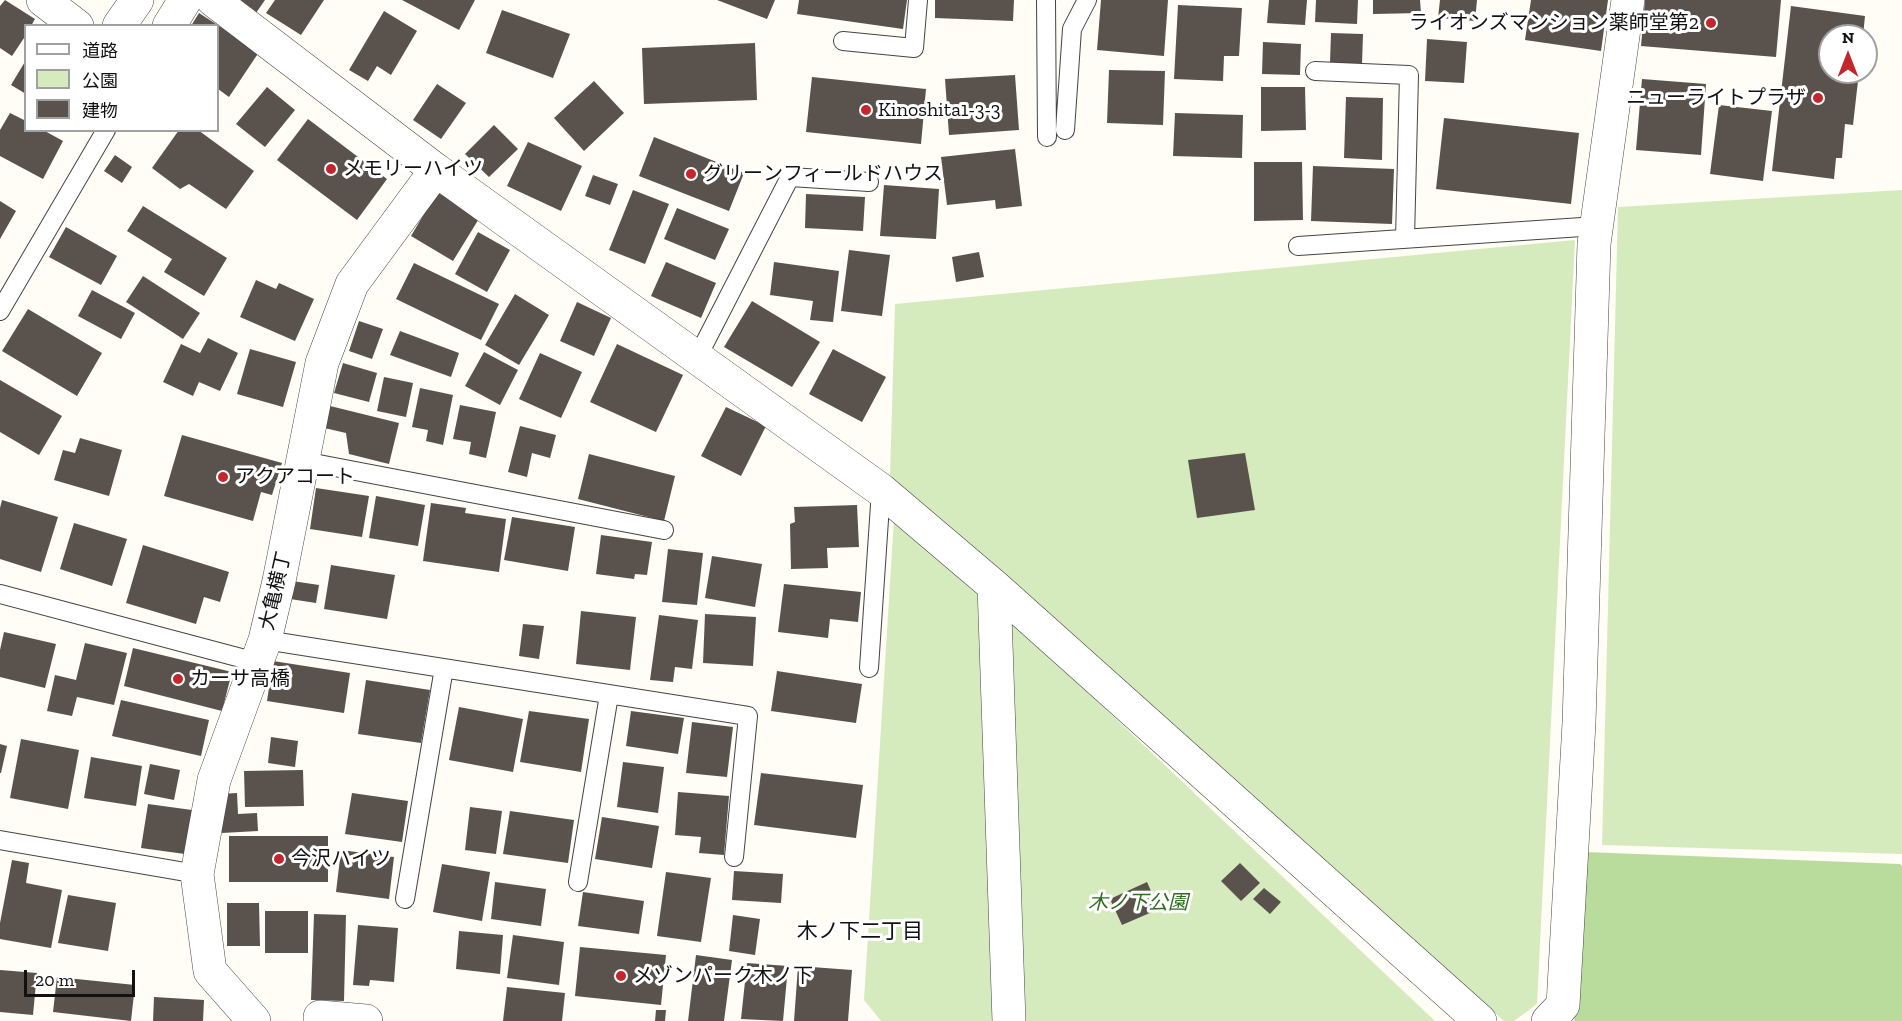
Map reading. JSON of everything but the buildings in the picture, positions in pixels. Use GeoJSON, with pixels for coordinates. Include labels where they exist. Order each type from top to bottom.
{"type":"FeatureCollection","features":[{"type":"Feature","properties":{"kind":"street"},"geometry":{"type":"LineString","coordinates":[[43,0],[74,24]]}},
{"type":"Feature","properties":{"kind":"street"},"geometry":{"type":"LineString","coordinates":[[120,24],[137,0]]}},
{"type":"Feature","properties":{"kind":"street"},"geometry":{"type":"LineString","coordinates":[[170,24],[185,0]]}},
{"type":"Feature","properties":{"kind":"street"},"geometry":{"type":"LineString","coordinates":[[213,0],[436,170],[698,356],[881,490],[994,586],[1480,1021]]}},
{"type":"Feature","properties":{"kind":"street"},"geometry":{"type":"LineString","coordinates":[[1548,1021],[1563,1005],[1579,723],[1593,256],[1628,0]]}},
{"type":"Feature","properties":{"kind":"street","name":"大亀横丁"},"geometry":{"type":"LineString","coordinates":[[254,1021],[210,971],[197,874],[214,780],[260,651],[303,461],[322,363],[352,284],[436,170]]}},
{"type":"Feature","properties":{"kind":"street"},"geometry":{"type":"LineString","coordinates":[[994,586],[1009,1021]]}},
{"type":"Feature","properties":{"kind":"street"},"geometry":{"type":"LineString","coordinates":[[320,1021],[320,1017],[366,1021]]}},
{"type":"Feature","properties":{"kind":"lane"},"geometry":{"type":"LineString","coordinates":[[843,41],[914,48],[918,0]]}},
{"type":"Feature","properties":{"kind":"lane"},"geometry":{"type":"LineString","coordinates":[[1046,0],[1047,137]]}},
{"type":"Feature","properties":{"kind":"lane"},"geometry":{"type":"LineString","coordinates":[[1065,130],[1072,29],[1087,0]]}},
{"type":"Feature","properties":{"kind":"lane"},"geometry":{"type":"LineString","coordinates":[[1315,71],[1409,75],[1405,239]]}},
{"type":"Feature","properties":{"kind":"lane"},"geometry":{"type":"LineString","coordinates":[[0,311],[105,132]]}},
{"type":"Feature","properties":{"kind":"lane"},"geometry":{"type":"LineString","coordinates":[[698,356],[790,177],[869,182]]}},
{"type":"Feature","properties":{"kind":"lane"},"geometry":{"type":"LineString","coordinates":[[1298,246],[1597,226]]}},
{"type":"Feature","properties":{"kind":"lane"},"geometry":{"type":"LineString","coordinates":[[303,461],[664,530]]}},
{"type":"Feature","properties":{"kind":"lane"},"geometry":{"type":"LineString","coordinates":[[869,668],[881,490]]}},
{"type":"Feature","properties":{"kind":"lane"},"geometry":{"type":"LineString","coordinates":[[0,594],[260,651],[444,668],[748,716],[734,856]]}},
{"type":"Feature","properties":{"kind":"lane"},"geometry":{"type":"LineString","coordinates":[[405,899],[444,668]]}},
{"type":"Feature","properties":{"kind":"lane"},"geometry":{"type":"LineString","coordinates":[[578,882],[609,695]]}},
{"type":"Feature","properties":{"kind":"lane"},"geometry":{"type":"LineString","coordinates":[[0,840],[197,874]]}},
{"type":"Feature","properties":{"kind":"green space"},"geometry":{"type":"Polygon","coordinates":[[[1902,190],[1902,854],[1602,845],[1618,207],[1902,190]]]}},
{"type":"Feature","properties":{"kind":"green space"},"geometry":{"type":"Polygon","coordinates":[[[1575,240],[1537,1004],[1514,1021],[1504,1021],[890,477],[895,304],[1575,240]]]}},
{"type":"Feature","properties":{"kind":"green space"},"geometry":{"type":"Polygon","coordinates":[[[894,519],[978,595],[994,1021],[881,1021],[864,1000],[894,519]]]}},
{"type":"Feature","properties":{"kind":"green space","name":"木ノ下公園"},"geometry":{"type":"Polygon","coordinates":[[[1002,611],[1435,1021],[1026,1021],[1002,611]]]}},
{"type":"Feature","properties":{"kind":"green space"},"geometry":{"type":"Polygon","coordinates":[[[1585,852],[1900,864],[1902,866],[1902,1021],[1574,1021],[1585,852]]]}},
{"type":"Feature","properties":{"kind":"place","name":"ライオンズマンション薬師堂第2"},"geometry":{"type":"Point","coordinates":[1711,23]}},
{"type":"Feature","properties":{"kind":"place","name":"ニューライトプラザ"},"geometry":{"type":"Point","coordinates":[1818,98]}},
{"type":"Feature","properties":{"kind":"place","name":"Kinoshita1-3-3"},"geometry":{"type":"Point","coordinates":[866,110]}},
{"type":"Feature","properties":{"kind":"place","name":"メモリーハイツ"},"geometry":{"type":"Point","coordinates":[331,169]}},
{"type":"Feature","properties":{"kind":"place","name":"グリーンフィールドハウス"},"geometry":{"type":"Point","coordinates":[691,174]}},
{"type":"Feature","properties":{"kind":"place","name":"アクアコート"},"geometry":{"type":"Point","coordinates":[223,477]}},
{"type":"Feature","properties":{"kind":"place","name":"カーサ高橋"},"geometry":{"type":"Point","coordinates":[178,679]}},
{"type":"Feature","properties":{"kind":"place","name":"今沢ハイツ"},"geometry":{"type":"Point","coordinates":[279,859]}},
{"type":"Feature","properties":{"kind":"place","name":"メゾンパーク木ノ下"},"geometry":{"type":"Point","coordinates":[621,976]}},
{"type":"Feature","properties":{"kind":"district","name":"木ノ下二丁目"},"geometry":{"type":"Point","coordinates":[860,932]}}]}
